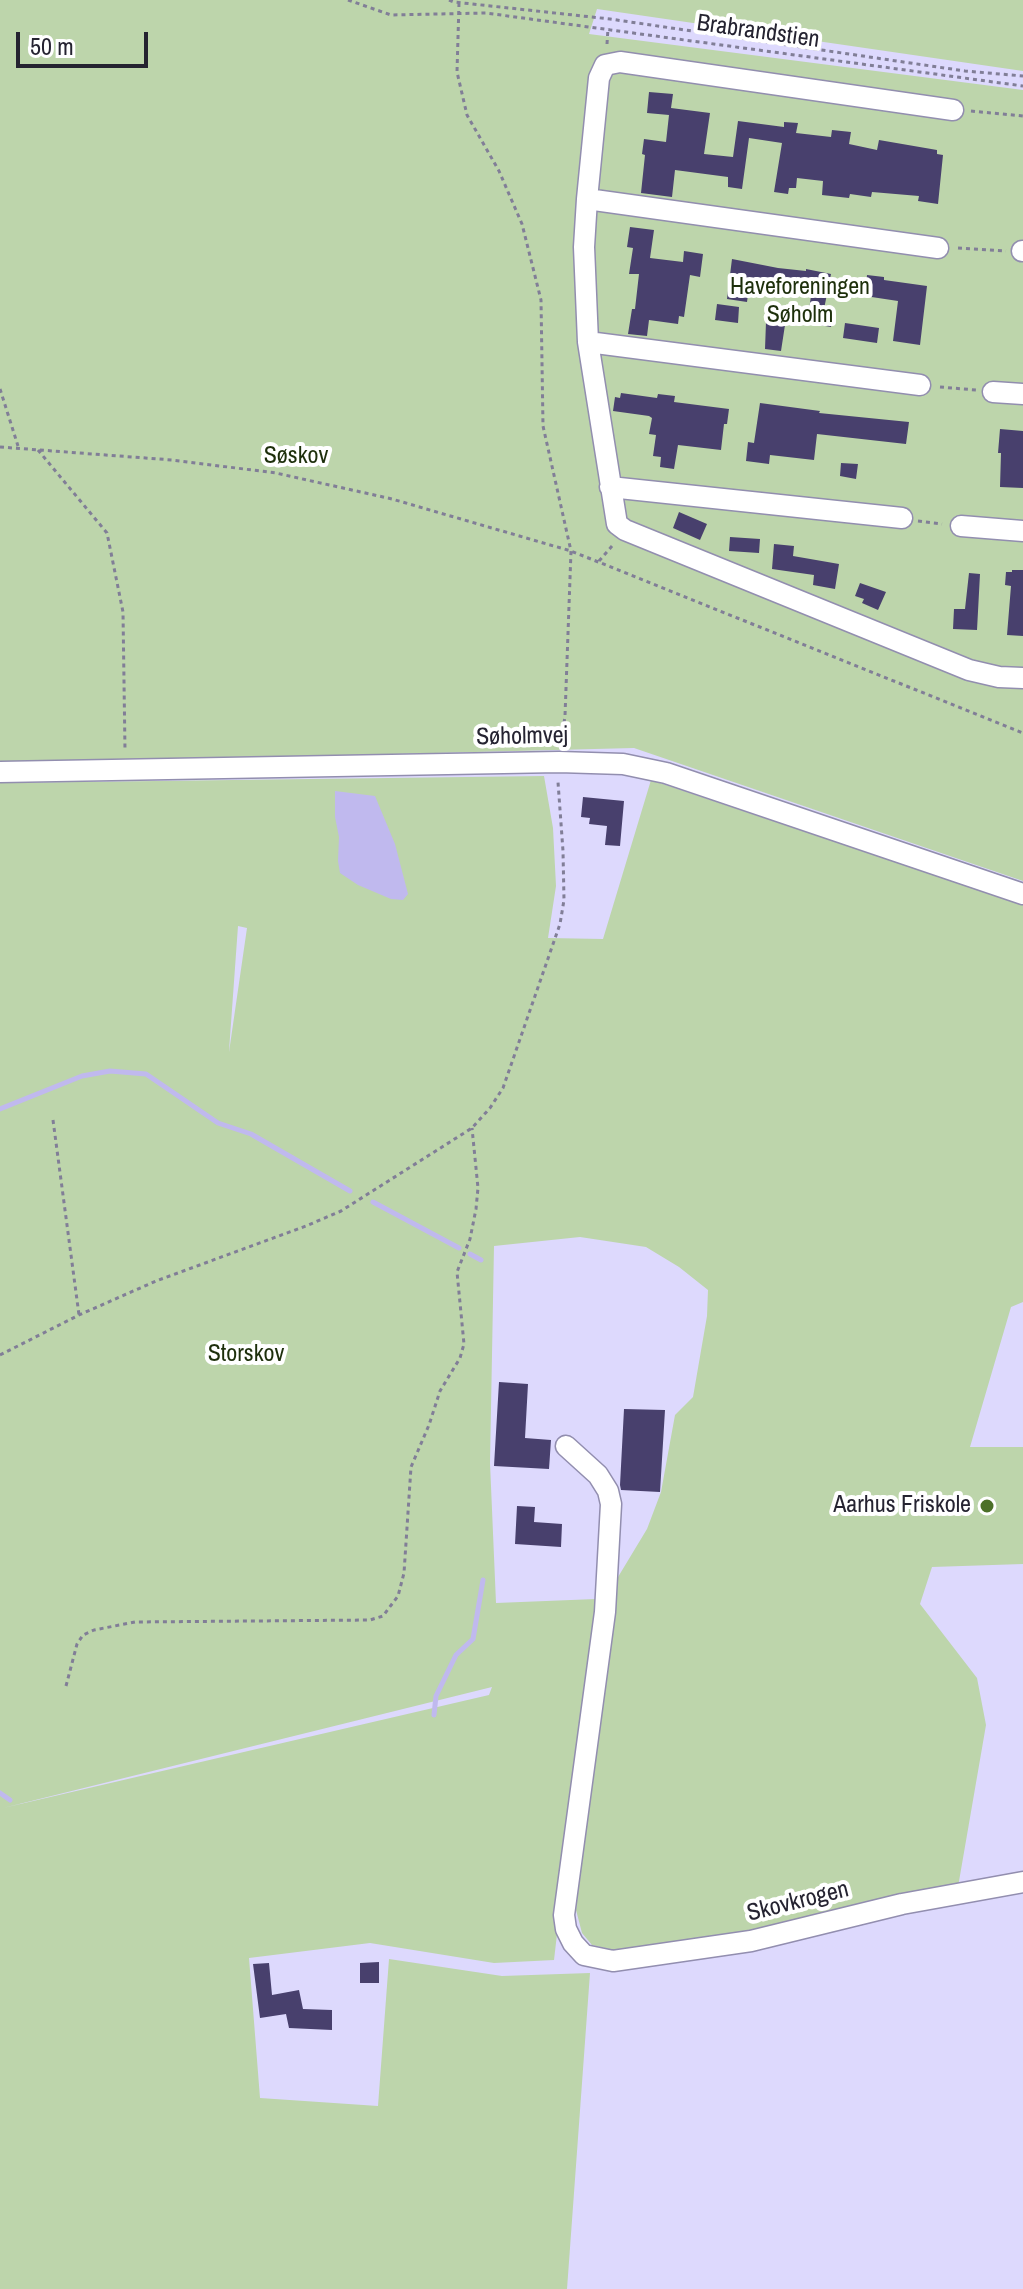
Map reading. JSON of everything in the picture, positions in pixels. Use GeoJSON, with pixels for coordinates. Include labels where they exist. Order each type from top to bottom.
{"type":"FeatureCollection","features":[{"type":"Feature","properties":{"kind":"street"},"geometry":{"type":"LineString","coordinates":[[953,110],[620,62],[605,65],[599,78],[584,247],[588,342],[617,524],[625,530],[969,670],[999,677],[1023,678]]}},
{"type":"Feature","properties":{"kind":"street"},"geometry":{"type":"LineString","coordinates":[[587,199],[938,248]]}},
{"type":"Feature","properties":{"kind":"street"},"geometry":{"type":"LineString","coordinates":[[588,342],[920,385]]}},
{"type":"Feature","properties":{"kind":"street"},"geometry":{"type":"LineString","coordinates":[[993,392],[1023,394]]}},
{"type":"Feature","properties":{"kind":"street"},"geometry":{"type":"LineString","coordinates":[[610,487],[902,518]]}},
{"type":"Feature","properties":{"kind":"street"},"geometry":{"type":"LineString","coordinates":[[961,526],[1023,531]]}},
{"type":"Feature","properties":{"kind":"street","name":"Søholmvej"},"geometry":{"type":"LineString","coordinates":[[0,772],[559,762],[623,764],[666,773],[1023,894]]}},
{"type":"Feature","properties":{"kind":"street","name":"Skovkrogen"},"geometry":{"type":"LineString","coordinates":[[566,1446],[598,1475],[608,1491],[611,1504],[605,1612],[564,1915],[566,1929],[584,1955],[613,1961],[751,1941],[902,1904],[1023,1882]]}},
{"type":"Feature","properties":{"kind":"path","name":"Brabrandstien"},"geometry":{"type":"LineString","coordinates":[[348,0],[391,15],[486,13],[1023,86]]}},
{"type":"Feature","properties":{"kind":"path"},"geometry":{"type":"LineString","coordinates":[[449,0],[586,16],[965,71],[1023,76]]}},
{"type":"Feature","properties":{"kind":"path"},"geometry":{"type":"LineString","coordinates":[[0,1355],[156,1281],[341,1211],[472,1128],[503,1088],[560,924],[564,900],[563,851],[557,790],[565,716],[571,551],[543,426],[541,300],[522,224],[499,171],[467,115],[457,72],[459,3]]}},
{"type":"Feature","properties":{"kind":"path"},"geometry":{"type":"LineString","coordinates":[[953,110],[1023,116]]}},
{"type":"Feature","properties":{"kind":"path"},"geometry":{"type":"LineString","coordinates":[[938,248],[1023,251]]}},
{"type":"Feature","properties":{"kind":"path"},"geometry":{"type":"LineString","coordinates":[[920,385],[993,392]]}},
{"type":"Feature","properties":{"kind":"path"},"geometry":{"type":"LineString","coordinates":[[0,389],[18,448]]}},
{"type":"Feature","properties":{"kind":"path"},"geometry":{"type":"LineString","coordinates":[[0,447],[172,460],[276,473],[392,499],[571,551],[1023,733]]}},
{"type":"Feature","properties":{"kind":"path"},"geometry":{"type":"LineString","coordinates":[[38,450],[107,533],[123,612],[125,770]]}},
{"type":"Feature","properties":{"kind":"path"},"geometry":{"type":"LineString","coordinates":[[902,518],[961,526]]}},
{"type":"Feature","properties":{"kind":"path"},"geometry":{"type":"LineString","coordinates":[[53,1120],[79,1315]]}},
{"type":"Feature","properties":{"kind":"path"},"geometry":{"type":"LineString","coordinates":[[66,1686],[77,1644],[83,1635],[94,1630],[135,1622],[370,1620],[383,1616],[398,1596],[404,1573],[411,1467],[440,1391],[460,1358],[464,1344],[457,1272],[470,1239],[476,1209],[478,1188],[472,1128]]}},
{"type":"Feature","properties":{"kind":"green space"},"geometry":{"type":"Polygon","coordinates":[[[0,0],[1023,0],[1023,71],[597,9],[589,34],[1023,90],[1023,881],[634,748],[0,764],[0,0]]]}},
{"type":"Feature","properties":{"kind":"green space","name":"Storskov"},"geometry":{"type":"Polygon","coordinates":[[[544,776],[553,828],[556,886],[548,938],[603,939],[651,780],[1023,905],[1023,1302],[1011,1307],[970,1447],[1023,1447],[1023,1564],[932,1567],[920,1604],[977,1678],[986,1725],[958,1887],[724,1937],[614,1950],[592,1945],[582,1933],[576,1910],[615,1582],[647,1529],[661,1492],[675,1415],[693,1397],[707,1316],[708,1290],[646,1247],[580,1237],[494,1246],[490,1463],[496,1603],[596,1599],[554,1960],[494,1963],[370,1943],[249,1958],[260,2098],[378,2106],[389,1959],[502,1976],[590,1973],[567,2289],[0,2289],[0,783],[544,776]],[[238,926],[229,1051],[229,1052],[247,928],[238,926]],[[492,1687],[3,1808],[489,1695],[492,1687]]]}},
{"type":"Feature","properties":{"kind":"shaded area"},"geometry":{"type":"Polygon","coordinates":[[[335,791],[375,796],[395,844],[408,894],[403,900],[391,899],[358,885],[340,873],[335,791]]]}},
{"type":"Feature","properties":{"kind":"building"},"geometry":{"type":"Polygon","coordinates":[[[649,92],[673,94],[671,108],[710,113],[704,154],[733,157],[738,121],[784,127],[784,122],[798,123],[796,133],[831,137],[832,130],[851,132],[849,144],[877,150],[879,140],[937,150],[937,154],[943,155],[938,204],[918,201],[919,196],[872,192],[871,197],[822,195],[823,181],[797,178],[796,188],[789,188],[788,194],[774,192],[782,143],[749,138],[742,189],[728,187],[728,177],[675,170],[672,197],[641,193],[644,139],[666,142],[669,115],[647,113],[649,92]]]}},
{"type":"Feature","properties":{"kind":"building"},"geometry":{"type":"Polygon","coordinates":[[[630,227],[654,230],[650,258],[683,262],[684,251],[703,254],[700,277],[690,275],[684,317],[679,316],[678,324],[649,320],[647,336],[628,334],[639,274],[629,274],[633,248],[627,247],[630,227]]]}},
{"type":"Feature","properties":{"kind":"building"},"geometry":{"type":"Polygon","coordinates":[[[732,259],[831,274],[824,309],[833,310],[831,327],[807,323],[811,296],[749,287],[747,302],[727,299],[732,259]]]}},
{"type":"Feature","properties":{"kind":"building"},"geometry":{"type":"Polygon","coordinates":[[[867,275],[927,286],[920,345],[893,341],[898,301],[865,296],[867,275]]]}},
{"type":"Feature","properties":{"kind":"building"},"geometry":{"type":"Polygon","coordinates":[[[717,304],[739,307],[738,323],[715,320],[717,304]]]}},
{"type":"Feature","properties":{"kind":"building"},"geometry":{"type":"Polygon","coordinates":[[[766,322],[785,325],[781,351],[765,349],[766,322]]]}},
{"type":"Feature","properties":{"kind":"building"},"geometry":{"type":"Polygon","coordinates":[[[845,323],[879,328],[877,343],[843,338],[845,323]]]}},
{"type":"Feature","properties":{"kind":"building"},"geometry":{"type":"Polygon","coordinates":[[[621,393],[657,398],[658,394],[675,396],[674,402],[729,409],[721,450],[678,445],[674,469],[660,467],[661,457],[653,456],[656,435],[649,434],[652,418],[613,411],[615,397],[620,398],[621,393]]]}},
{"type":"Feature","properties":{"kind":"building"},"geometry":{"type":"Polygon","coordinates":[[[760,403],[819,413],[909,422],[906,444],[817,434],[814,460],[770,455],[769,464],[746,461],[748,442],[754,443],[760,403]]]}},
{"type":"Feature","properties":{"kind":"building"},"geometry":{"type":"Polygon","coordinates":[[[1000,429],[1023,431],[1023,488],[1000,487],[1000,429]]]}},
{"type":"Feature","properties":{"kind":"building"},"geometry":{"type":"Polygon","coordinates":[[[841,463],[858,464],[856,479],[840,476],[841,463]]]}},
{"type":"Feature","properties":{"kind":"building"},"geometry":{"type":"Polygon","coordinates":[[[679,512],[707,524],[700,540],[673,528],[679,512]]]}},
{"type":"Feature","properties":{"kind":"building"},"geometry":{"type":"Polygon","coordinates":[[[730,537],[760,539],[759,553],[729,551],[730,537]]]}},
{"type":"Feature","properties":{"kind":"building"},"geometry":{"type":"Polygon","coordinates":[[[774,544],[794,546],[793,556],[839,564],[835,589],[813,585],[814,575],[772,569],[774,544]]]}},
{"type":"Feature","properties":{"kind":"building"},"geometry":{"type":"Polygon","coordinates":[[[1023,570],[1023,636],[1007,635],[1011,586],[1005,585],[1006,572],[1023,570]]]}},
{"type":"Feature","properties":{"kind":"building"},"geometry":{"type":"Polygon","coordinates":[[[969,573],[980,574],[977,630],[953,629],[954,609],[965,609],[969,573]]]}},
{"type":"Feature","properties":{"kind":"building"},"geometry":{"type":"Polygon","coordinates":[[[860,583],[886,592],[878,610],[855,596],[860,583]]]}},
{"type":"Feature","properties":{"kind":"building"},"geometry":{"type":"Polygon","coordinates":[[[583,797],[624,801],[620,846],[605,845],[607,826],[589,824],[590,818],[581,817],[583,797]]]}},
{"type":"Feature","properties":{"kind":"building"},"geometry":{"type":"Polygon","coordinates":[[[499,1382],[528,1384],[525,1438],[551,1440],[549,1469],[494,1466],[499,1382]]]}},
{"type":"Feature","properties":{"kind":"building"},"geometry":{"type":"Polygon","coordinates":[[[624,1409],[665,1410],[660,1492],[621,1490],[624,1409]]]}},
{"type":"Feature","properties":{"kind":"building"},"geometry":{"type":"Polygon","coordinates":[[[517,1506],[535,1507],[534,1522],[562,1524],[561,1547],[515,1544],[517,1506]]]}},
{"type":"Feature","properties":{"kind":"building"},"geometry":{"type":"Polygon","coordinates":[[[379,1962],[379,1983],[360,1983],[360,1963],[379,1962]]]}},
{"type":"Feature","properties":{"kind":"building"},"geometry":{"type":"Polygon","coordinates":[[[269,1963],[272,1995],[299,1990],[303,2009],[332,2010],[332,2030],[289,2028],[286,2014],[260,2018],[253,1964],[269,1963]]]}},
{"type":"Feature","properties":{"kind":"waterway"},"geometry":{"type":"LineString","coordinates":[[0,1109],[82,1076],[110,1071],[146,1074],[218,1123],[251,1134],[350,1191]]}},
{"type":"Feature","properties":{"kind":"waterway"},"geometry":{"type":"LineString","coordinates":[[373,1202],[459,1248]]}},
{"type":"Feature","properties":{"kind":"waterway"},"geometry":{"type":"LineString","coordinates":[[470,1254],[481,1260]]}},
{"type":"Feature","properties":{"kind":"waterway"},"geometry":{"type":"LineString","coordinates":[[434,1715],[436,1696],[456,1655],[473,1639],[483,1580]]}},
{"type":"Feature","properties":{"kind":"waterway"},"geometry":{"type":"LineString","coordinates":[[0,1793],[10,1800]]}},
{"type":"Feature","properties":{"kind":"place","name":"Aarhus Friskole"},"geometry":{"type":"Point","coordinates":[987,1506]}},
{"type":"Feature","properties":{"kind":"park label","name":"Haveforeningen Søholm"},"geometry":{"type":"Point","coordinates":[800,302]}},
{"type":"Feature","properties":{"kind":"park label","name":"Søskov"},"geometry":{"type":"Point","coordinates":[296,457]}}]}
